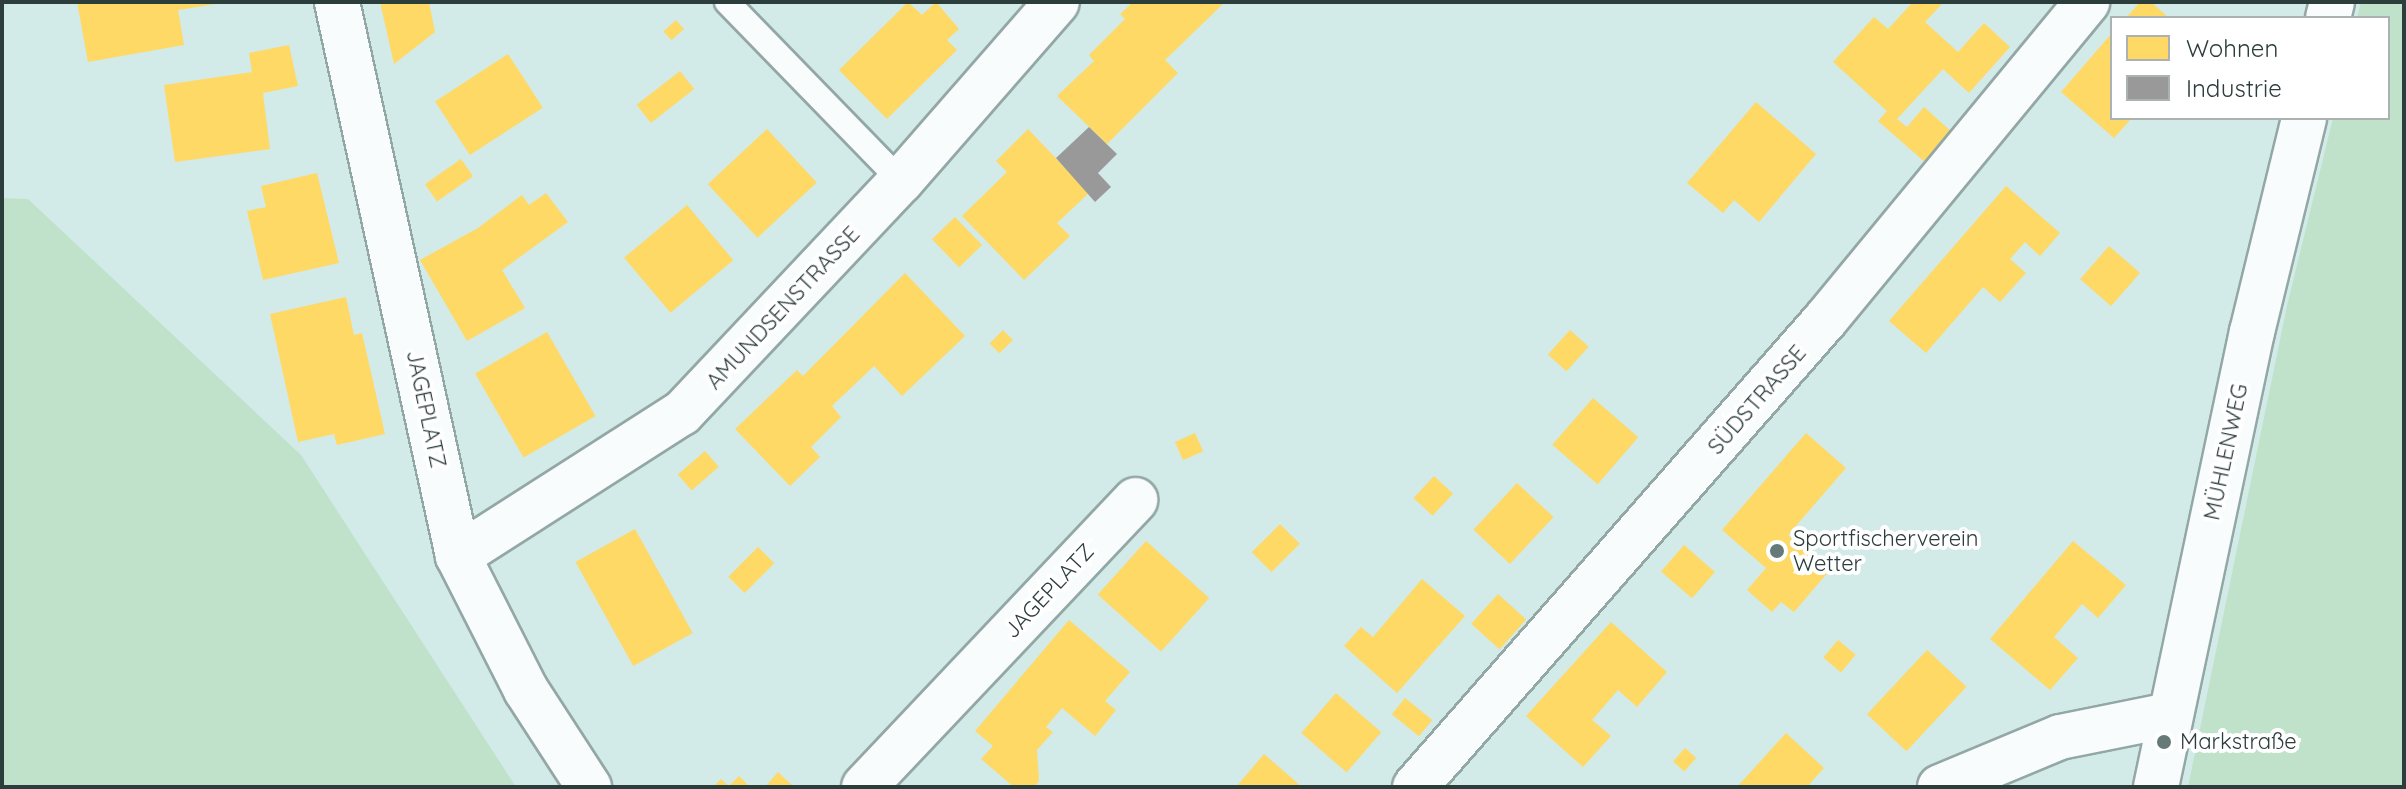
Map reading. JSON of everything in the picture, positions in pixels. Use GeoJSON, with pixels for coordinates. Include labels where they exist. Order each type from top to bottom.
{"type":"FeatureCollection","features":[{"type":"Feature","properties":{"kind":"street","name":"JAGEPLATZ"},"geometry":{"type":"LineString","coordinates":[[337,2],[458,556],[526,690],[589,787]]}},
{"type":"Feature","properties":{"kind":"street","name":"AMUNDSENSTRASSE"},"geometry":{"type":"LineString","coordinates":[[458,556],[682,413],[901,181],[1057,2]]}},
{"type":"Feature","properties":{"kind":"street","name":"SÜDSTRASSE"},"geometry":{"type":"LineString","coordinates":[[1415,787],[1826,319],[2087,2]]}},
{"type":"Feature","properties":{"kind":"street","name":"MÜHLENWEG"},"geometry":{"type":"LineString","coordinates":[[2156,787],[2169,715],[2304,120]]}},
{"type":"Feature","properties":{"kind":"street","name":"JAGEPLATZ"},"geometry":{"type":"LineString","coordinates":[[864,787],[1135,500]]}},
{"type":"Feature","properties":{"kind":"street"},"geometry":{"type":"LineString","coordinates":[[1940,787],[2060,737],[2169,715]]}},
{"type":"Feature","properties":{"kind":"lane"},"geometry":{"type":"LineString","coordinates":[[727,2],[901,181]]}},
{"type":"Feature","properties":{"kind":"green space"},"geometry":{"type":"Polygon","coordinates":[[[2361,2],[2404,2],[2404,787],[2188,787],[2287,306],[2333,120],[2390,120],[2390,16],[2358,16],[2361,2]]]}},
{"type":"Feature","properties":{"kind":"green space"},"geometry":{"type":"Polygon","coordinates":[[[2,198],[28,199],[301,455],[516,787],[2,787],[2,198]]]}},
{"type":"Feature","properties":{"kind":"building: Wohnen"},"geometry":{"type":"Polygon","coordinates":[[[77,2],[216,4],[178,10],[184,45],[88,62],[77,2]]]}},
{"type":"Feature","properties":{"kind":"building: Wohnen"},"geometry":{"type":"Polygon","coordinates":[[[380,2],[429,2],[435,32],[394,64],[380,2]]]}},
{"type":"Feature","properties":{"kind":"building: Wohnen"},"geometry":{"type":"Polygon","coordinates":[[[908,2],[922,15],[936,2],[959,29],[947,40],[957,50],[887,119],[839,70],[908,2]]]}},
{"type":"Feature","properties":{"kind":"building: Wohnen"},"geometry":{"type":"Polygon","coordinates":[[[1133,2],[1225,2],[1165,60],[1178,73],[1107,144],[1057,96],[1094,61],[1089,55],[1125,19],[1120,14],[1133,2]]]}},
{"type":"Feature","properties":{"kind":"building: Wohnen"},"geometry":{"type":"Polygon","coordinates":[[[1913,2],[1942,4],[1925,22],[1958,52],[1984,23],[2010,47],[1969,93],[1943,69],[1897,119],[1907,127],[1924,107],[1953,133],[1927,164],[1878,121],[1887,111],[1833,62],[1874,17],[1888,29],[1913,2]]]}},
{"type":"Feature","properties":{"kind":"building: Wohnen"},"geometry":{"type":"Polygon","coordinates":[[[2140,2],[2151,2],[2167,16],[2128,16],[2140,2]]]}},
{"type":"Feature","properties":{"kind":"building: Wohnen"},"geometry":{"type":"Polygon","coordinates":[[[676,20],[684,29],[671,40],[663,31],[676,20]]]}},
{"type":"Feature","properties":{"kind":"building: Wohnen"},"geometry":{"type":"Polygon","coordinates":[[[2110,35],[2110,120],[2130,120],[2114,138],[2061,92],[2110,35]]]}},
{"type":"Feature","properties":{"kind":"building: Wohnen"},"geometry":{"type":"Polygon","coordinates":[[[289,45],[298,86],[263,93],[270,149],[175,162],[164,85],[252,72],[249,53],[289,45]]]}},
{"type":"Feature","properties":{"kind":"building: Wohnen"},"geometry":{"type":"Polygon","coordinates":[[[508,54],[543,108],[470,155],[435,101],[508,54]]]}},
{"type":"Feature","properties":{"kind":"building: Wohnen"},"geometry":{"type":"Polygon","coordinates":[[[680,71],[694,89],[651,123],[637,105],[680,71]]]}},
{"type":"Feature","properties":{"kind":"building: Wohnen"},"geometry":{"type":"Polygon","coordinates":[[[1756,102],[1816,154],[1759,222],[1734,200],[1723,213],[1687,183],[1756,102]]]}},
{"type":"Feature","properties":{"kind":"building: Wohnen"},"geometry":{"type":"Polygon","coordinates":[[[767,129],[817,182],[758,238],[708,184],[767,129]]]}},
{"type":"Feature","properties":{"kind":"building: Wohnen"},"geometry":{"type":"Polygon","coordinates":[[[1028,129],[1089,193],[1057,223],[1070,236],[1024,280],[962,216],[1007,172],[996,161],[1028,129]]]}},
{"type":"Feature","properties":{"kind":"building: Wohnen"},"geometry":{"type":"Polygon","coordinates":[[[461,159],[473,176],[437,201],[425,184],[461,159]]]}},
{"type":"Feature","properties":{"kind":"building: Wohnen"},"geometry":{"type":"Polygon","coordinates":[[[317,173],[339,263],[263,280],[247,211],[266,207],[261,186],[317,173]]]}},
{"type":"Feature","properties":{"kind":"building: Wohnen"},"geometry":{"type":"Polygon","coordinates":[[[2006,186],[2060,233],[2040,256],[2025,242],[2010,259],[2026,273],[2000,302],[1983,287],[1926,353],[1889,321],[2006,186]]]}},
{"type":"Feature","properties":{"kind":"building: Wohnen"},"geometry":{"type":"Polygon","coordinates":[[[546,193],[568,222],[502,270],[525,308],[467,341],[420,260],[478,228],[522,195],[529,205],[546,193]]]}},
{"type":"Feature","properties":{"kind":"building: Wohnen"},"geometry":{"type":"Polygon","coordinates":[[[687,205],[733,260],[670,313],[624,258],[687,205]]]}},
{"type":"Feature","properties":{"kind":"building: Wohnen"},"geometry":{"type":"Polygon","coordinates":[[[955,217],[982,245],[959,267],[932,239],[955,217]]]}},
{"type":"Feature","properties":{"kind":"building: Wohnen"},"geometry":{"type":"Polygon","coordinates":[[[2109,246],[2140,273],[2111,306],[2080,279],[2109,246]]]}},
{"type":"Feature","properties":{"kind":"building: Wohnen"},"geometry":{"type":"Polygon","coordinates":[[[905,273],[965,336],[902,396],[874,366],[832,406],[841,417],[811,447],[820,457],[790,486],[735,429],[797,370],[803,376],[905,273]]]}},
{"type":"Feature","properties":{"kind":"building: Wohnen"},"geometry":{"type":"Polygon","coordinates":[[[346,297],[354,335],[362,333],[385,434],[337,445],[334,434],[298,442],[270,314],[346,297]]]}},
{"type":"Feature","properties":{"kind":"building: Wohnen"},"geometry":{"type":"Polygon","coordinates":[[[1003,330],[1013,340],[999,353],[990,343],[1003,330]]]}},
{"type":"Feature","properties":{"kind":"building: Wohnen"},"geometry":{"type":"Polygon","coordinates":[[[1570,330],[1589,347],[1566,371],[1548,355],[1570,330]]]}},
{"type":"Feature","properties":{"kind":"building: Wohnen"},"geometry":{"type":"Polygon","coordinates":[[[547,332],[596,416],[524,458],[475,374],[547,332]]]}},
{"type":"Feature","properties":{"kind":"building: Wohnen"},"geometry":{"type":"Polygon","coordinates":[[[1593,398],[1638,437],[1598,484],[1552,445],[1593,398]]]}},
{"type":"Feature","properties":{"kind":"building: Wohnen"},"geometry":{"type":"Polygon","coordinates":[[[1195,433],[1203,451],[1183,460],[1175,442],[1195,433]]]}},
{"type":"Feature","properties":{"kind":"building: Wohnen","name":"Sportfischerverein Wetter"},"geometry":{"type":"Polygon","coordinates":[[[1806,433],[1846,468],[1788,535],[1830,570],[1794,612],[1781,602],[1772,612],[1747,590],[1766,568],[1722,530],[1806,433]]]}},
{"type":"Feature","properties":{"kind":"building: Wohnen"},"geometry":{"type":"Polygon","coordinates":[[[705,451],[719,467],[692,490],[678,475],[705,451]]]}},
{"type":"Feature","properties":{"kind":"building: Wohnen"},"geometry":{"type":"Polygon","coordinates":[[[1434,476],[1453,494],[1433,516],[1414,498],[1434,476]]]}},
{"type":"Feature","properties":{"kind":"building: Wohnen"},"geometry":{"type":"Polygon","coordinates":[[[1517,483],[1554,517],[1510,564],[1473,530],[1517,483]]]}},
{"type":"Feature","properties":{"kind":"building: Wohnen"},"geometry":{"type":"Polygon","coordinates":[[[1280,524],[1300,544],[1272,572],[1252,552],[1280,524]]]}},
{"type":"Feature","properties":{"kind":"building: Wohnen"},"geometry":{"type":"Polygon","coordinates":[[[635,529],[693,633],[633,666],[576,562],[635,529]]]}},
{"type":"Feature","properties":{"kind":"building: Wohnen"},"geometry":{"type":"Polygon","coordinates":[[[1146,541],[1209,598],[1161,651],[1098,595],[1146,541]]]}},
{"type":"Feature","properties":{"kind":"building: Wohnen"},"geometry":{"type":"Polygon","coordinates":[[[2073,541],[2126,585],[2098,618],[2082,604],[2054,637],[2078,658],[2050,690],[1990,639],[2073,541]]]}},
{"type":"Feature","properties":{"kind":"building: Wohnen"},"geometry":{"type":"Polygon","coordinates":[[[1684,545],[1715,572],[1692,598],[1661,571],[1684,545]]]}},
{"type":"Feature","properties":{"kind":"building: Wohnen"},"geometry":{"type":"Polygon","coordinates":[[[758,547],[774,563],[745,593],[728,577],[758,547]]]}},
{"type":"Feature","properties":{"kind":"building: Wohnen"},"geometry":{"type":"Polygon","coordinates":[[[1422,579],[1465,616],[1397,693],[1344,646],[1361,627],[1373,637],[1422,579]]]}},
{"type":"Feature","properties":{"kind":"building: Wohnen"},"geometry":{"type":"Polygon","coordinates":[[[1498,594],[1526,619],[1499,649],[1471,624],[1498,594]]]}},
{"type":"Feature","properties":{"kind":"building: Wohnen"},"geometry":{"type":"Polygon","coordinates":[[[1069,620],[1130,672],[1105,701],[1116,710],[1095,736],[1062,708],[1046,727],[1053,732],[1037,750],[1039,781],[1034,787],[1014,787],[981,759],[993,746],[975,731],[1069,620]]]}},
{"type":"Feature","properties":{"kind":"building: Wohnen"},"geometry":{"type":"Polygon","coordinates":[[[1611,622],[1667,672],[1637,707],[1618,690],[1592,720],[1611,736],[1583,767],[1526,716],[1611,622]]]}},
{"type":"Feature","properties":{"kind":"building: Wohnen"},"geometry":{"type":"Polygon","coordinates":[[[1838,640],[1856,655],[1841,672],[1823,658],[1838,640]]]}},
{"type":"Feature","properties":{"kind":"building: Wohnen"},"geometry":{"type":"Polygon","coordinates":[[[1927,650],[1966,687],[1906,751],[1867,714],[1927,650]]]}},
{"type":"Feature","properties":{"kind":"building: Wohnen"},"geometry":{"type":"Polygon","coordinates":[[[1336,693],[1381,732],[1347,772],[1301,733],[1336,693]]]}},
{"type":"Feature","properties":{"kind":"building: Wohnen"},"geometry":{"type":"Polygon","coordinates":[[[1405,698],[1432,720],[1419,736],[1392,714],[1405,698]]]}},
{"type":"Feature","properties":{"kind":"building: Wohnen"},"geometry":{"type":"Polygon","coordinates":[[[1786,733],[1824,768],[1807,787],[1737,787],[1786,733]]]}},
{"type":"Feature","properties":{"kind":"building: Wohnen"},"geometry":{"type":"Polygon","coordinates":[[[1685,748],[1696,758],[1684,771],[1673,761],[1685,748]]]}},
{"type":"Feature","properties":{"kind":"building: Wohnen"},"geometry":{"type":"Polygon","coordinates":[[[1264,754],[1302,787],[1236,787],[1264,754]]]}},
{"type":"Feature","properties":{"kind":"building: Wohnen"},"geometry":{"type":"Polygon","coordinates":[[[778,772],[794,787],[765,787],[778,772]]]}},
{"type":"Feature","properties":{"kind":"building: Wohnen"},"geometry":{"type":"Polygon","coordinates":[[[739,776],[750,787],[713,787],[721,779],[729,786],[739,776]]]}},
{"type":"Feature","properties":{"kind":"building: Industrie"},"geometry":{"type":"Polygon","coordinates":[[[1089,127],[1117,154],[1098,173],[1111,187],[1095,202],[1056,158],[1089,127]]]}},
{"type":"Feature","properties":{"kind":"place","name":"Sportfischerverein Wetter"},"geometry":{"type":"Point","coordinates":[1777,551]}},
{"type":"Feature","properties":{"kind":"place","name":"Markstraße"},"geometry":{"type":"Point","coordinates":[2164,742]}}]}
